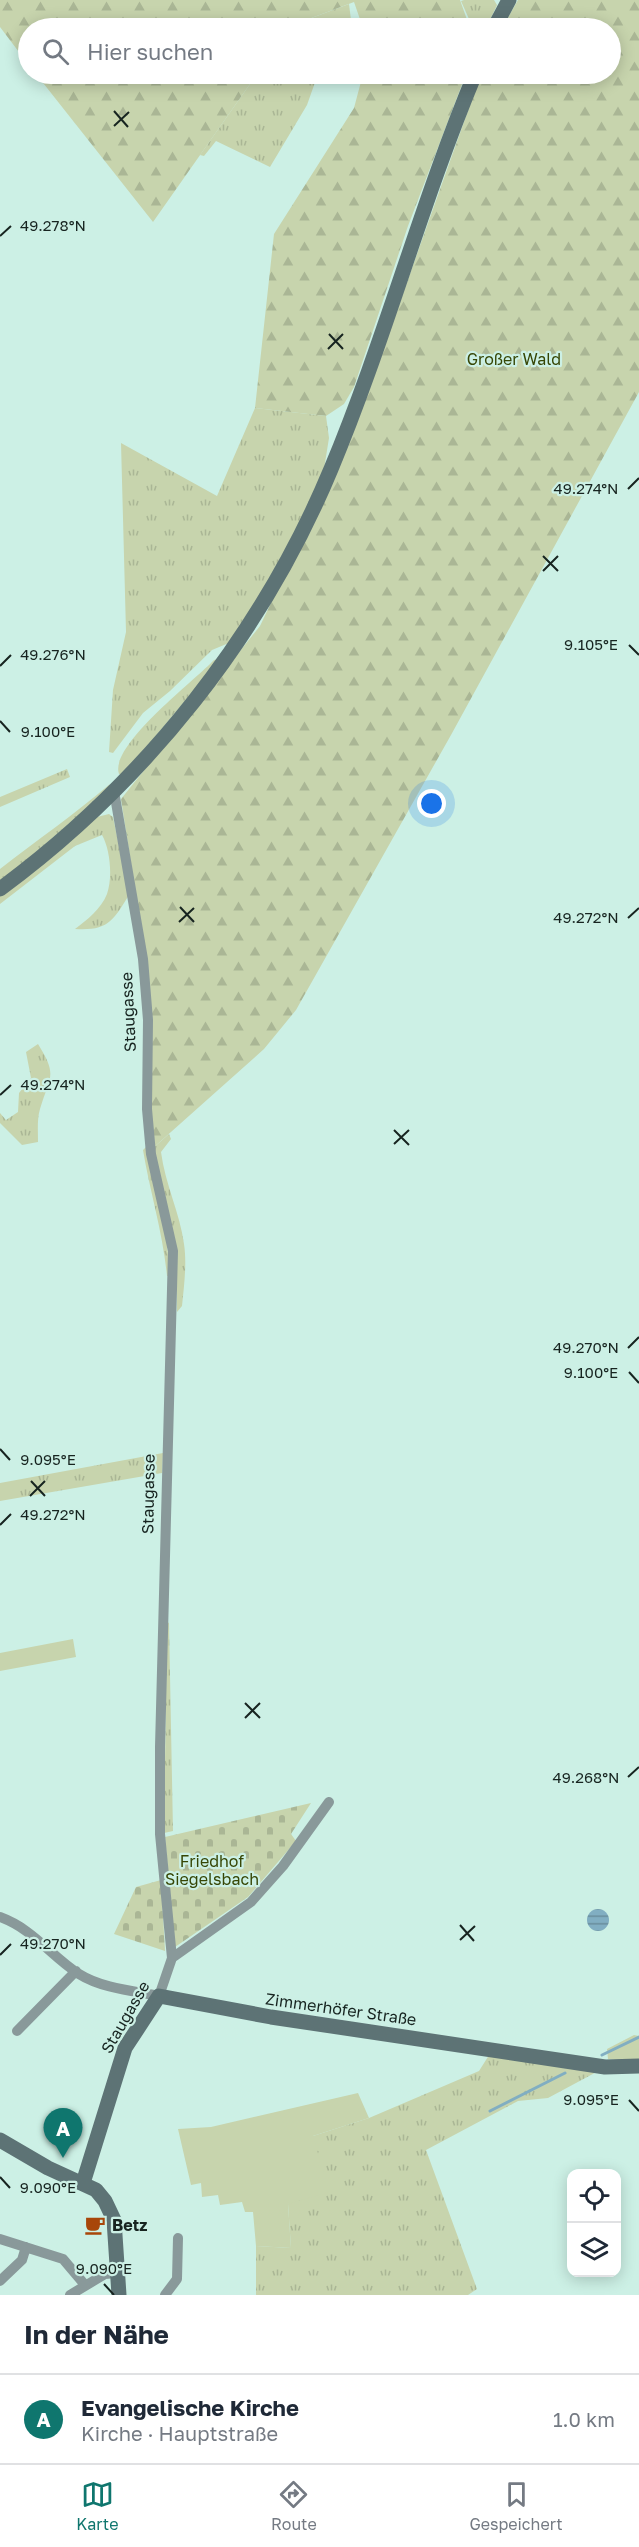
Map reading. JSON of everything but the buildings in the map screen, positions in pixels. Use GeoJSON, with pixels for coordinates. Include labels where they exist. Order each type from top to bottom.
{"type":"FeatureCollection","features":[{"type":"Feature","properties":{"kind":"street"},"geometry":{"type":"LineString","coordinates":[[499,18],[508,0]]}},
{"type":"Feature","properties":{"kind":"street"},"geometry":{"type":"LineString","coordinates":[[0,889],[61,839],[114,791],[197,698],[259,612],[282,574],[331,470],[471,84]]}},
{"type":"Feature","properties":{"kind":"street","name":"Staugasse"},"geometry":{"type":"LineString","coordinates":[[83,2183],[125,2048],[159,1996],[172,1958],[160,1834],[160,1780],[173,1251],[151,1154],[147,1109],[148,1020],[143,959],[114,791]]}},
{"type":"Feature","properties":{"kind":"street"},"geometry":{"type":"LineString","coordinates":[[172,1958],[251,1902],[283,1866],[329,1802]]}},
{"type":"Feature","properties":{"kind":"street"},"geometry":{"type":"LineString","coordinates":[[0,1917],[20,1925],[76,1971],[97,1983],[159,1996]]}},
{"type":"Feature","properties":{"kind":"street"},"geometry":{"type":"LineString","coordinates":[[17,2031],[76,1971]]}},
{"type":"Feature","properties":{"kind":"street","name":"Zimmerhöfer Straße"},"geometry":{"type":"LineString","coordinates":[[159,1996],[271,2017],[605,2067],[639,2066]]}},
{"type":"Feature","properties":{"kind":"street"},"geometry":{"type":"LineString","coordinates":[[0,2140],[48,2168],[96,2190],[105,2201],[114,2220],[119,2295]]}},
{"type":"Feature","properties":{"kind":"street"},"geometry":{"type":"LineString","coordinates":[[165,2295],[177,2279],[178,2238]]}},
{"type":"Feature","properties":{"kind":"street"},"geometry":{"type":"LineString","coordinates":[[0,2239],[63,2259],[85,2285]]}},
{"type":"Feature","properties":{"kind":"street"},"geometry":{"type":"LineString","coordinates":[[0,2280],[22,2260],[26,2247]]}},
{"type":"Feature","properties":{"kind":"street"},"geometry":{"type":"LineString","coordinates":[[70,2295],[105,2274],[116,2273]]}},
{"type":"Feature","properties":{"kind":"green space"},"geometry":{"type":"Polygon","coordinates":[[[0,0],[460,0],[466,18],[360,18],[354,2],[311,18],[18,18],[18,51],[0,27],[0,0]]]}},
{"type":"Feature","properties":{"kind":"green space"},"geometry":{"type":"Polygon","coordinates":[[[494,0],[497,5],[491,18],[469,18],[461,1],[494,0]]]}},
{"type":"Feature","properties":{"kind":"green space","name":"Großer Wald"},"geometry":{"type":"Polygon","coordinates":[[[518,0],[639,0],[639,392],[451,735],[296,1010],[264,1049],[153,1148],[143,941],[121,799],[260,626],[358,420],[477,84],[621,84],[621,18],[508,18],[518,0]]]}},
{"type":"Feature","properties":{"kind":"green space"},"geometry":{"type":"Polygon","coordinates":[[[349,4],[351,18],[311,18],[349,4]]]}},
{"type":"Feature","properties":{"kind":"green space"},"geometry":{"type":"Polygon","coordinates":[[[44,84],[250,84],[153,222],[44,84]]]}},
{"type":"Feature","properties":{"kind":"green space"},"geometry":{"type":"Polygon","coordinates":[[[250,84],[314,84],[307,105],[270,167],[216,141],[204,156],[200,155],[250,84]]]}},
{"type":"Feature","properties":{"kind":"green space"},"geometry":{"type":"Polygon","coordinates":[[[360,84],[462,84],[408,226],[354,387],[344,404],[326,416],[255,408],[274,234],[354,108],[360,84]]]}},
{"type":"Feature","properties":{"kind":"green space"},"geometry":{"type":"Polygon","coordinates":[[[255,408],[326,416],[329,438],[324,469],[295,537],[236,640],[212,650],[170,691],[143,713],[113,753],[109,752],[113,690],[126,632],[121,443],[217,496],[255,408]]]}},
{"type":"Feature","properties":{"kind":"green space"},"geometry":{"type":"Polygon","coordinates":[[[221,658],[123,775],[119,774],[119,762],[139,731],[214,660],[221,658]]]}},
{"type":"Feature","properties":{"kind":"green space"},"geometry":{"type":"Polygon","coordinates":[[[67,769],[70,777],[0,807],[0,797],[67,769]]]}},
{"type":"Feature","properties":{"kind":"green space"},"geometry":{"type":"Polygon","coordinates":[[[110,784],[106,792],[0,883],[0,869],[110,784]]]}},
{"type":"Feature","properties":{"kind":"green space"},"geometry":{"type":"Polygon","coordinates":[[[109,814],[113,817],[129,895],[114,918],[95,928],[75,929],[89,918],[107,894],[110,863],[102,835],[75,846],[0,904],[0,895],[97,817],[109,814]]]}},
{"type":"Feature","properties":{"kind":"green space"},"geometry":{"type":"Polygon","coordinates":[[[38,1044],[48,1063],[50,1076],[39,1113],[38,1142],[22,1145],[0,1123],[0,1113],[6,1120],[18,1112],[19,1093],[31,1078],[26,1052],[38,1044]]]}},
{"type":"Feature","properties":{"kind":"green space"},"geometry":{"type":"Polygon","coordinates":[[[169,1134],[171,1139],[161,1152],[182,1232],[185,1259],[182,1306],[177,1312],[177,1254],[153,1148],[169,1134]]]}},
{"type":"Feature","properties":{"kind":"green space"},"geometry":{"type":"Polygon","coordinates":[[[146,1147],[166,1233],[170,1276],[167,1276],[163,1244],[143,1150],[146,1147]]]}},
{"type":"Feature","properties":{"kind":"green space"},"geometry":{"type":"Polygon","coordinates":[[[163,1453],[162,1473],[0,1501],[0,1483],[163,1453]]]}},
{"type":"Feature","properties":{"kind":"green space"},"geometry":{"type":"Polygon","coordinates":[[[167,1622],[169,1623],[173,1831],[164,1833],[167,1622]]]}},
{"type":"Feature","properties":{"kind":"green space"},"geometry":{"type":"Polygon","coordinates":[[[73,1639],[76,1657],[0,1671],[0,1653],[73,1639]]]}},
{"type":"Feature","properties":{"kind":"green space","name":"Friedhof Siegelsbach"},"geometry":{"type":"Polygon","coordinates":[[[311,1803],[291,1834],[296,1841],[248,1897],[175,1947],[165,1837],[311,1803]]]}},
{"type":"Feature","properties":{"kind":"green space"},"geometry":{"type":"Polygon","coordinates":[[[161,1880],[165,1951],[114,1934],[136,1887],[161,1880]]]}},
{"type":"Feature","properties":{"kind":"green space"},"geometry":{"type":"Polygon","coordinates":[[[634,2035],[639,2036],[639,2062],[608,2059],[607,2049],[634,2035]]]}},
{"type":"Feature","properties":{"kind":"green space"},"geometry":{"type":"Polygon","coordinates":[[[491,2052],[604,2068],[548,2098],[518,2101],[426,2150],[477,2289],[468,2295],[256,2295],[256,2246],[291,2248],[288,2204],[313,2136],[369,2118],[479,2071],[491,2052]]]}},
{"type":"Feature","properties":{"kind":"green space"},"geometry":{"type":"Polygon","coordinates":[[[358,2093],[369,2118],[313,2136],[329,2192],[288,2204],[291,2248],[256,2246],[253,2212],[245,2212],[242,2202],[220,2205],[218,2195],[202,2197],[201,2183],[191,2185],[178,2129],[211,2127],[358,2093]]]}},
{"type":"Feature","properties":{"kind":"water"},"geometry":{"type":"Polygon","coordinates":[[[598,1909],[606,1912],[609,1920],[606,1928],[598,1931],[590,1928],[587,1920],[590,1912],[598,1909]]]}},
{"type":"Feature","properties":{"kind":"waterway"},"geometry":{"type":"LineString","coordinates":[[602,2055],[639,2037]]}},
{"type":"Feature","properties":{"kind":"waterway"},"geometry":{"type":"LineString","coordinates":[[490,2111],[565,2073]]}},
{"type":"Feature","properties":{"kind":"place","name":"Evangelische Kirche"},"geometry":{"type":"Point","coordinates":[63,2158]}},
{"type":"Feature","properties":{"kind":"place","name":"Betz"},"geometry":{"type":"Point","coordinates":[95,2225]}}]}
